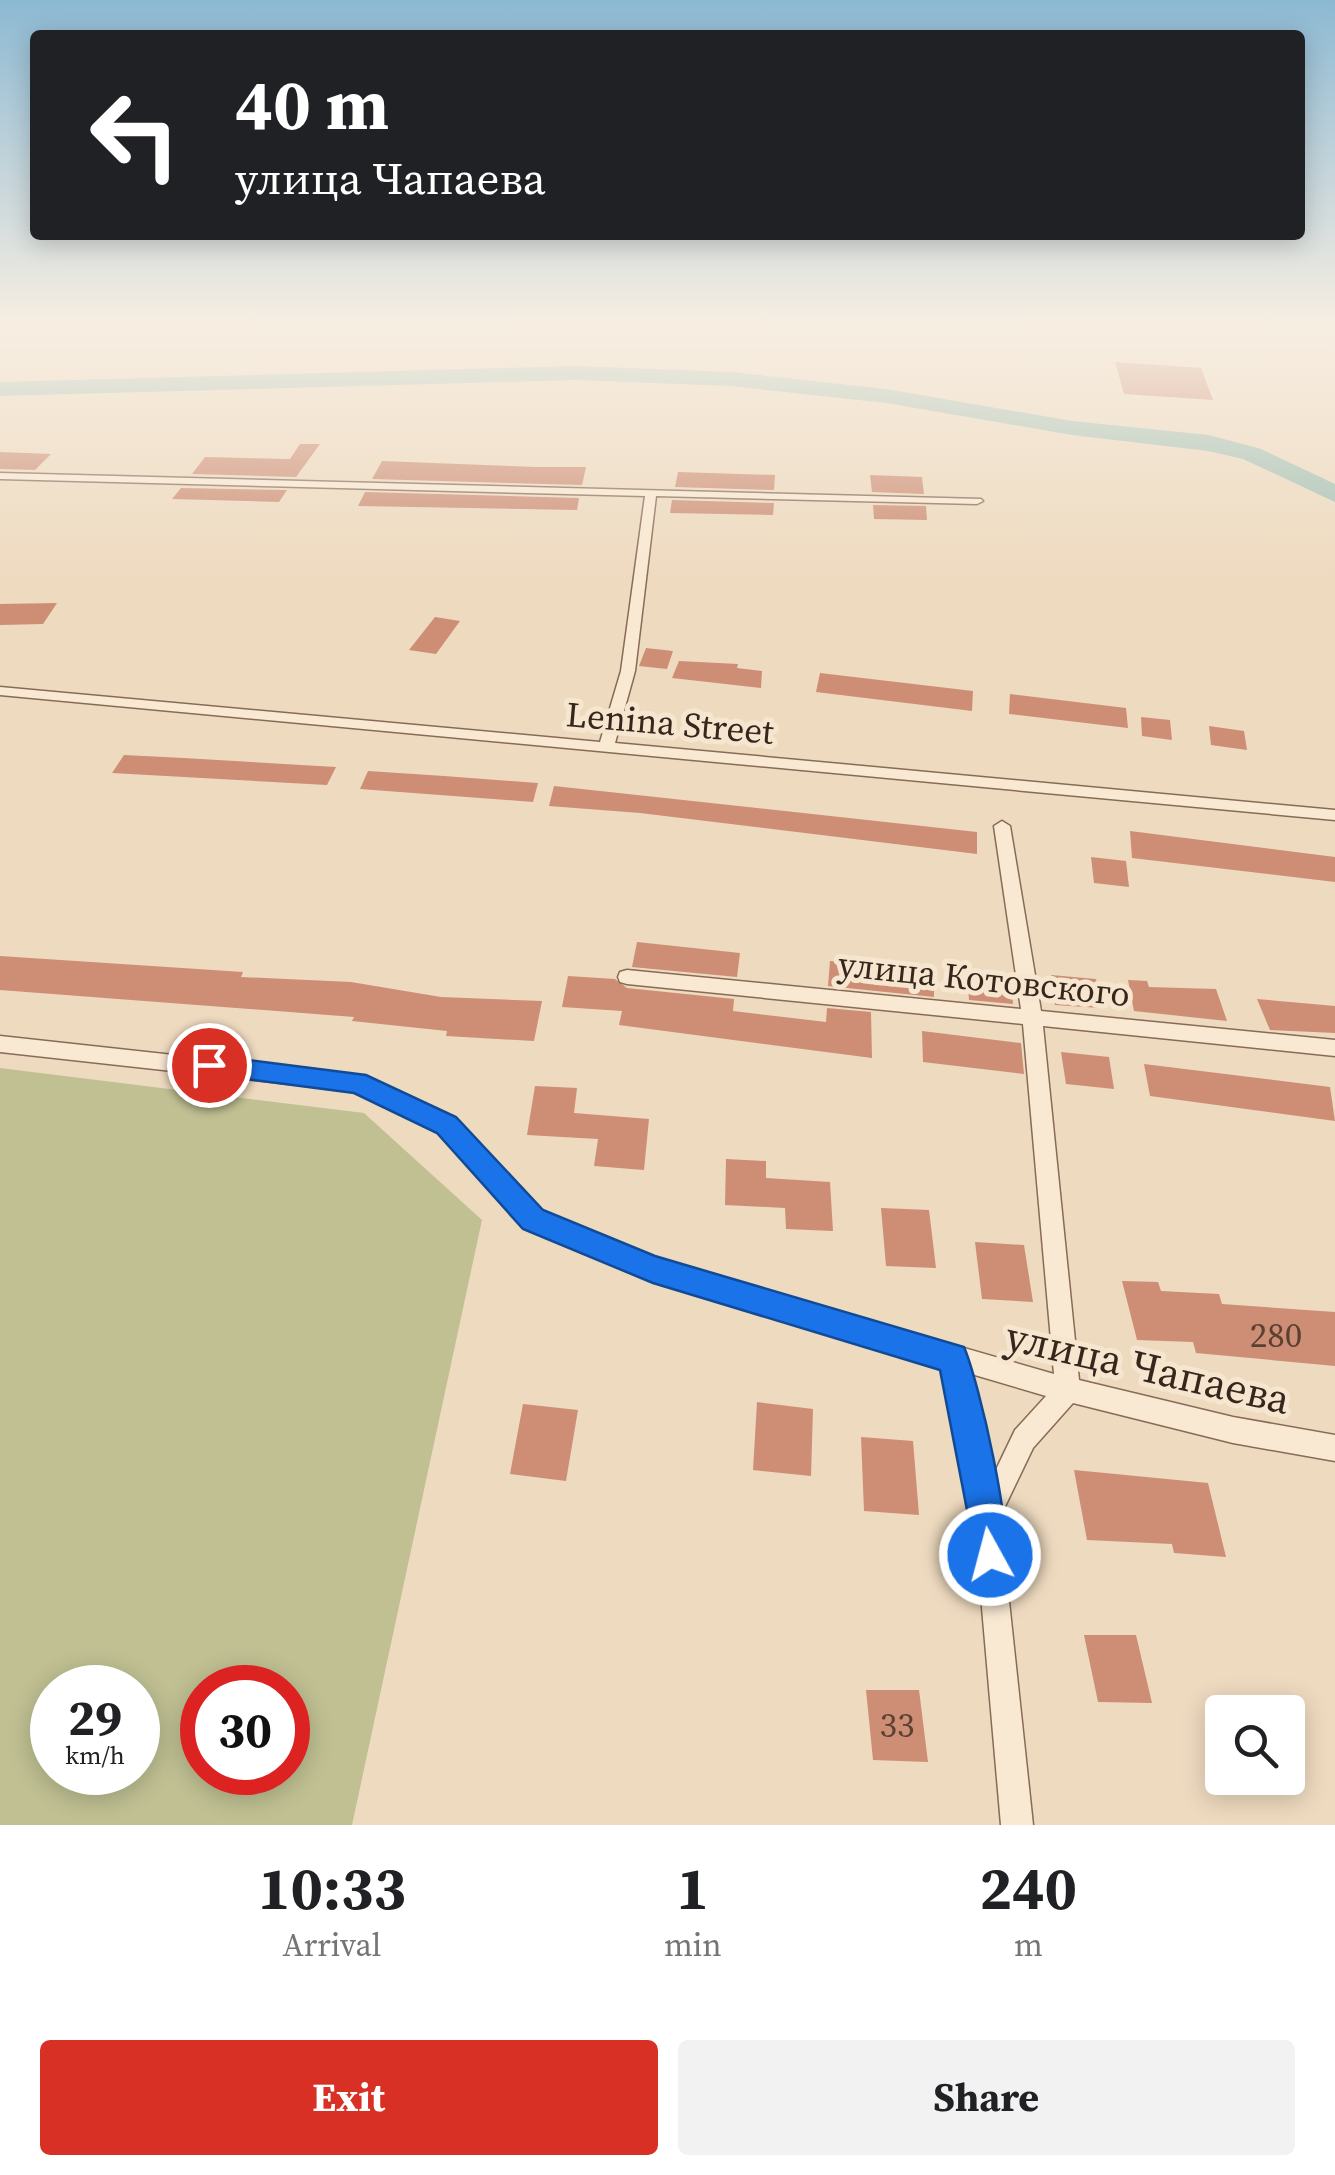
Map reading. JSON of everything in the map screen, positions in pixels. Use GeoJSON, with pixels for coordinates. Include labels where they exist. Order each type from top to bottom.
{"type":"FeatureCollection","features":[{"type":"Feature","properties":{"kind":"street"},"geometry":{"type":"LineString","coordinates":[[0,476],[977,501]]}},
{"type":"Feature","properties":{"kind":"street"},"geometry":{"type":"LineString","coordinates":[[606,747],[628,671],[651,493]]}},
{"type":"Feature","properties":{"kind":"street","name":"Lenina Street"},"geometry":{"type":"LineString","coordinates":[[0,690],[1335,815]]}},
{"type":"Feature","properties":{"kind":"street"},"geometry":{"type":"LineString","coordinates":[[0,709],[18,692]]}},
{"type":"Feature","properties":{"kind":"street"},"geometry":{"type":"LineString","coordinates":[[987,1516],[1024,1439],[1068,1390],[1032,1016],[1002,826]]}},
{"type":"Feature","properties":{"kind":"street","name":"улица Котовского"},"geometry":{"type":"LineString","coordinates":[[627,977],[1335,1048]]}},
{"type":"Feature","properties":{"kind":"street","name":"улица Чапаева"},"geometry":{"type":"LineString","coordinates":[[0,1044],[357,1083],[446,1125],[533,1220],[653,1269],[1068,1390],[1233,1430],[1335,1448]]}},
{"type":"Feature","properties":{"kind":"street"},"geometry":{"type":"LineString","coordinates":[[953,1358],[987,1516],[1016,1825]]}},
{"type":"Feature","properties":{"kind":"green space"},"geometry":{"type":"Polygon","coordinates":[[[0,1068],[364,1113],[482,1220],[352,1825],[0,1825],[0,1068]]]}},
{"type":"Feature","properties":{"kind":"building"},"geometry":{"type":"Polygon","coordinates":[[[300,444],[320,444],[296,477],[192,474],[205,457],[290,459],[300,444]]]}},
{"type":"Feature","properties":{"kind":"building"},"geometry":{"type":"Polygon","coordinates":[[[0,452],[51,454],[35,470],[0,469],[0,452]]]}},
{"type":"Feature","properties":{"kind":"building"},"geometry":{"type":"Polygon","coordinates":[[[382,461],[586,467],[582,485],[372,479],[382,461]]]}},
{"type":"Feature","properties":{"kind":"building"},"geometry":{"type":"Polygon","coordinates":[[[678,472],[775,475],[774,490],[675,487],[678,472]]]}},
{"type":"Feature","properties":{"kind":"building"},"geometry":{"type":"Polygon","coordinates":[[[870,475],[922,477],[924,494],[872,492],[870,475]]]}},
{"type":"Feature","properties":{"kind":"building"},"geometry":{"type":"Polygon","coordinates":[[[181,488],[287,490],[279,502],[172,499],[181,488]]]}},
{"type":"Feature","properties":{"kind":"building"},"geometry":{"type":"Polygon","coordinates":[[[365,492],[579,498],[577,510],[358,506],[365,492]]]}},
{"type":"Feature","properties":{"kind":"building"},"geometry":{"type":"Polygon","coordinates":[[[672,500],[774,503],[773,515],[670,513],[672,500]]]}},
{"type":"Feature","properties":{"kind":"building"},"geometry":{"type":"Polygon","coordinates":[[[873,505],[926,506],[927,520],[874,519],[873,505]]]}},
{"type":"Feature","properties":{"kind":"building"},"geometry":{"type":"Polygon","coordinates":[[[57,603],[43,624],[0,625],[0,604],[57,603]]]}},
{"type":"Feature","properties":{"kind":"building"},"geometry":{"type":"Polygon","coordinates":[[[435,617],[460,621],[436,654],[409,650],[435,617]]]}},
{"type":"Feature","properties":{"kind":"building"},"geometry":{"type":"Polygon","coordinates":[[[646,648],[673,651],[667,669],[639,666],[646,648]]]}},
{"type":"Feature","properties":{"kind":"building"},"geometry":{"type":"Polygon","coordinates":[[[679,661],[738,664],[737,668],[762,671],[761,688],[672,678],[679,661]]]}},
{"type":"Feature","properties":{"kind":"building"},"geometry":{"type":"Polygon","coordinates":[[[820,673],[973,691],[972,711],[816,692],[820,673]]]}},
{"type":"Feature","properties":{"kind":"building"},"geometry":{"type":"Polygon","coordinates":[[[1010,694],[1126,708],[1128,728],[1009,714],[1010,694]]]}},
{"type":"Feature","properties":{"kind":"building"},"geometry":{"type":"Polygon","coordinates":[[[1141,717],[1170,720],[1172,740],[1142,736],[1141,717]]]}},
{"type":"Feature","properties":{"kind":"building"},"geometry":{"type":"Polygon","coordinates":[[[1209,726],[1244,731],[1247,750],[1211,745],[1209,726]]]}},
{"type":"Feature","properties":{"kind":"building"},"geometry":{"type":"Polygon","coordinates":[[[124,755],[336,767],[327,785],[112,773],[124,755]]]}},
{"type":"Feature","properties":{"kind":"building"},"geometry":{"type":"Polygon","coordinates":[[[368,771],[538,783],[533,802],[360,789],[368,771]]]}},
{"type":"Feature","properties":{"kind":"building"},"geometry":{"type":"Polygon","coordinates":[[[554,786],[977,832],[977,854],[640,813],[549,806],[554,786]]]}},
{"type":"Feature","properties":{"kind":"building"},"geometry":{"type":"Polygon","coordinates":[[[1130,831],[1335,857],[1335,882],[1132,858],[1130,831]]]}},
{"type":"Feature","properties":{"kind":"building"},"geometry":{"type":"Polygon","coordinates":[[[1091,857],[1126,861],[1129,887],[1094,883],[1091,857]]]}},
{"type":"Feature","properties":{"kind":"building"},"geometry":{"type":"Polygon","coordinates":[[[637,942],[740,953],[737,977],[632,967],[637,942]]]}},
{"type":"Feature","properties":{"kind":"building"},"geometry":{"type":"Polygon","coordinates":[[[0,956],[243,972],[241,977],[351,982],[441,997],[542,1001],[534,1041],[446,1036],[447,1031],[352,1021],[354,1017],[0,990],[0,956]]]}},
{"type":"Feature","properties":{"kind":"building"},"geometry":{"type":"Polygon","coordinates":[[[830,961],[934,970],[934,997],[828,986],[830,961]]]}},
{"type":"Feature","properties":{"kind":"building"},"geometry":{"type":"Polygon","coordinates":[[[967,974],[1011,978],[1013,1004],[969,1000],[967,974]]]}},
{"type":"Feature","properties":{"kind":"building"},"geometry":{"type":"Polygon","coordinates":[[[1051,975],[1096,979],[1101,1008],[1055,1005],[1051,975]]]}},
{"type":"Feature","properties":{"kind":"building"},"geometry":{"type":"Polygon","coordinates":[[[568,976],[615,979],[627,988],[734,999],[733,1011],[826,1022],[827,1008],[871,1012],[872,1058],[619,1025],[622,1011],[562,1007],[568,976]]]}},
{"type":"Feature","properties":{"kind":"building"},"geometry":{"type":"Polygon","coordinates":[[[1128,980],[1147,981],[1149,987],[1216,989],[1227,1021],[1134,1011],[1128,980]]]}},
{"type":"Feature","properties":{"kind":"building"},"geometry":{"type":"Polygon","coordinates":[[[1257,999],[1335,1006],[1335,1033],[1270,1030],[1257,999]]]}},
{"type":"Feature","properties":{"kind":"building"},"geometry":{"type":"Polygon","coordinates":[[[922,1031],[1021,1043],[1024,1074],[923,1062],[922,1031]]]}},
{"type":"Feature","properties":{"kind":"building"},"geometry":{"type":"Polygon","coordinates":[[[1061,1052],[1109,1057],[1114,1089],[1066,1084],[1061,1052]]]}},
{"type":"Feature","properties":{"kind":"building"},"geometry":{"type":"Polygon","coordinates":[[[1144,1064],[1330,1087],[1335,1121],[1150,1096],[1144,1064]]]}},
{"type":"Feature","properties":{"kind":"building"},"geometry":{"type":"Polygon","coordinates":[[[535,1086],[577,1088],[574,1113],[649,1119],[644,1170],[594,1166],[598,1139],[527,1135],[535,1086]]]}},
{"type":"Feature","properties":{"kind":"building"},"geometry":{"type":"Polygon","coordinates":[[[726,1159],[766,1161],[766,1178],[830,1182],[833,1231],[786,1229],[785,1208],[725,1205],[726,1159]]]}},
{"type":"Feature","properties":{"kind":"building"},"geometry":{"type":"Polygon","coordinates":[[[881,1208],[929,1210],[936,1268],[886,1266],[881,1208]]]}},
{"type":"Feature","properties":{"kind":"building"},"geometry":{"type":"Polygon","coordinates":[[[975,1242],[1024,1245],[1033,1302],[982,1299],[975,1242]]]}},
{"type":"Feature","properties":{"kind":"building"},"geometry":{"type":"Polygon","coordinates":[[[1122,1281],[1158,1282],[1161,1291],[1219,1294],[1222,1304],[1335,1312],[1335,1366],[1196,1353],[1193,1342],[1137,1340],[1122,1281]]]}},
{"type":"Feature","properties":{"kind":"building"},"geometry":{"type":"Polygon","coordinates":[[[757,1402],[813,1409],[811,1476],[753,1470],[757,1402]]]}},
{"type":"Feature","properties":{"kind":"building"},"geometry":{"type":"Polygon","coordinates":[[[523,1404],[578,1410],[566,1481],[510,1474],[523,1404]]]}},
{"type":"Feature","properties":{"kind":"building"},"geometry":{"type":"Polygon","coordinates":[[[861,1437],[913,1441],[919,1515],[864,1511],[861,1437]]]}},
{"type":"Feature","properties":{"kind":"building"},"geometry":{"type":"Polygon","coordinates":[[[1074,1470],[1208,1483],[1226,1557],[1174,1553],[1172,1544],[1087,1540],[1074,1470]]]}},
{"type":"Feature","properties":{"kind":"building"},"geometry":{"type":"Polygon","coordinates":[[[1084,1635],[1136,1635],[1152,1703],[1098,1702],[1084,1635]]]}},
{"type":"Feature","properties":{"kind":"building"},"geometry":{"type":"Polygon","coordinates":[[[866,1690],[919,1690],[928,1762],[873,1760],[866,1690]]]}},
{"type":"Feature","properties":{"kind":"waterway"},"geometry":{"type":"LineString","coordinates":[[957,408],[1072,428],[1209,443],[1252,454],[1335,494]]}},
{"type":"Feature","properties":{"kind":"route"},"geometry":{"type":"LineString","coordinates":[[209,1065],[357,1083],[446,1125],[533,1220],[653,1269],[953,1358],[987,1516],[990,1555]]}}]}
